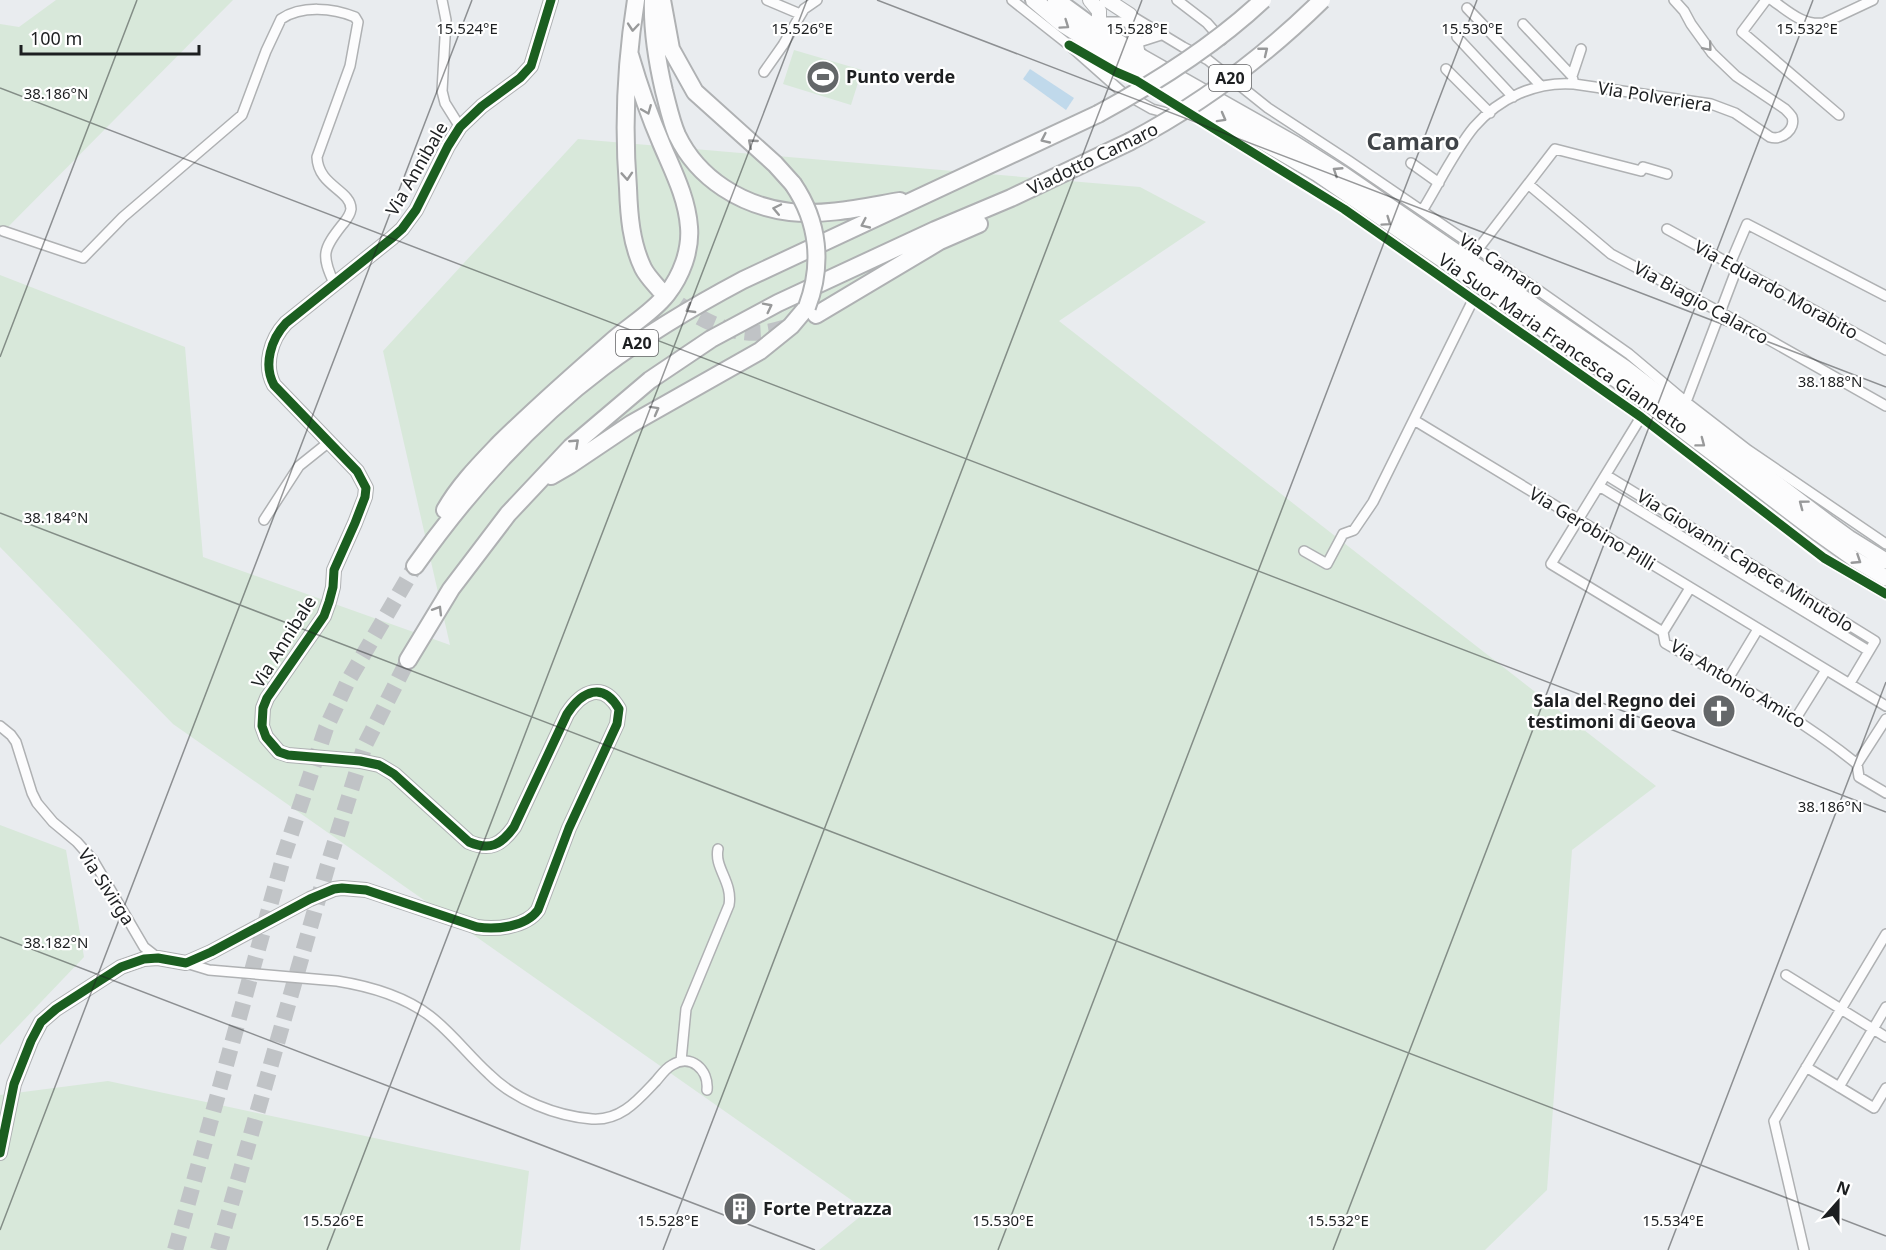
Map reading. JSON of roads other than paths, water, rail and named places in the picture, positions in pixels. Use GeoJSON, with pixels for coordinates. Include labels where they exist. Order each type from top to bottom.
{"type":"FeatureCollection","features":[{"type":"Feature","properties":{"kind":"highway"},"geometry":{"type":"LineString","coordinates":[[636,0],[626,95],[625,150],[630,220],[635,246],[643,268],[660,290]]}},
{"type":"Feature","properties":{"kind":"highway"},"geometry":{"type":"LineString","coordinates":[[653,0],[652,19],[659,72],[676,134],[689,156],[704,173],[725,189],[748,201],[791,212],[823,212],[918,198]]}},
{"type":"Feature","properties":{"kind":"highway"},"geometry":{"type":"LineString","coordinates":[[662,0],[671,49],[695,92],[759,149],[793,184],[808,210],[816,239],[817,259],[811,311]]}},
{"type":"Feature","properties":{"kind":"highway"},"geometry":{"type":"LineString","coordinates":[[1034,0],[1060,22],[1097,43],[1132,47]]}},
{"type":"Feature","properties":{"kind":"highway"},"geometry":{"type":"LineString","coordinates":[[1056,0],[1097,43]]}},
{"type":"Feature","properties":{"kind":"highway","name":"A20"},"geometry":{"type":"LineString","coordinates":[[630,55],[641,94],[678,183],[686,209],[689,236],[683,266],[669,292],[658,304],[547,398],[479,465],[452,498],[415,566],[461,504],[501,459],[556,405],[603,367],[673,319],[743,280],[1098,114],[1138,93],[1199,52],[1262,0]]}},
{"type":"Feature","properties":{"kind":"highway","name":"Viadotto Camaro"},"geometry":{"type":"LineString","coordinates":[[938,236],[1163,124],[1228,80],[1285,34],[1322,0]]}},
{"type":"Feature","properties":{"kind":"highway"},"geometry":{"type":"LineString","coordinates":[[534,485],[570,465],[631,424],[759,351],[811,311],[938,236]]}},
{"type":"Feature","properties":{"kind":"highway","name":"A20"},"geometry":{"type":"LineString","coordinates":[[408,660],[451,588],[494,531],[571,447],[650,380],[711,339],[811,286],[938,236]]}},
{"type":"Feature","properties":{"kind":"main road"},"geometry":{"type":"LineString","coordinates":[[1097,43],[1318,174],[1617,380],[1826,539],[1886,578]]}},
{"type":"Feature","properties":{"kind":"main road"},"geometry":{"type":"LineString","coordinates":[[1132,47],[1341,173],[1625,368],[1848,538],[1886,561]]}},
{"type":"Feature","properties":{"kind":"street"},"geometry":{"type":"LineString","coordinates":[[442,0],[446,26],[442,91],[445,103],[460,126]]}},
{"type":"Feature","properties":{"kind":"street","name":"Via Annibale"},"geometry":{"type":"LineString","coordinates":[[186,963],[310,899],[342,888],[366,890],[477,927],[508,926],[532,917],[538,910],[569,828],[612,738],[619,710],[609,696],[599,692],[589,692],[580,697],[567,714],[514,827],[507,837],[489,846],[469,842],[394,774],[380,765],[360,761],[288,755],[273,746],[262,726],[263,708],[267,698],[324,616],[333,587],[334,570],[355,524],[366,488],[357,471],[274,385],[268,365],[271,350],[281,329],[406,224],[416,210],[460,126],[526,72],[535,55],[551,0]]}},
{"type":"Feature","properties":{"kind":"street"},"geometry":{"type":"LineString","coordinates":[[767,0],[800,14]]}},
{"type":"Feature","properties":{"kind":"street"},"geometry":{"type":"LineString","coordinates":[[764,72],[783,45],[800,14],[808,4],[817,0]]}},
{"type":"Feature","properties":{"kind":"street"},"geometry":{"type":"LineString","coordinates":[[1012,0],[1069,45],[1097,43],[1134,20]]}},
{"type":"Feature","properties":{"kind":"street"},"geometry":{"type":"LineString","coordinates":[[1090,0],[1099,11],[1097,43],[1122,93],[1152,109],[1185,117],[1214,130]]}},
{"type":"Feature","properties":{"kind":"street","name":"Via Camaro"},"geometry":{"type":"LineString","coordinates":[[1107,0],[1134,20],[1208,60],[1268,108],[1349,161],[1629,354],[1748,450],[1886,544]]}},
{"type":"Feature","properties":{"kind":"street"},"geometry":{"type":"LineString","coordinates":[[1177,0],[1207,23],[1224,42],[1262,0]]}},
{"type":"Feature","properties":{"kind":"street","name":"Via Polveriera"},"geometry":{"type":"LineString","coordinates":[[1422,211],[1474,127],[1513,97],[1541,86],[1573,80],[1711,104],[1735,113],[1770,137],[1783,138],[1790,128],[1791,116],[1785,109],[1737,76],[1713,53],[1674,0]]}},
{"type":"Feature","properties":{"kind":"street"},"geometry":{"type":"LineString","coordinates":[[1766,0],[1742,32],[1839,115]]}},
{"type":"Feature","properties":{"kind":"street"},"geometry":{"type":"LineString","coordinates":[[1772,0],[1808,22],[1824,23],[1873,0]]}},
{"type":"Feature","properties":{"kind":"street"},"geometry":{"type":"LineString","coordinates":[[1467,8],[1541,86]]}},
{"type":"Feature","properties":{"kind":"street"},"geometry":{"type":"LineString","coordinates":[[3,231],[83,258],[123,217],[242,115],[266,51],[281,19],[299,12],[332,10],[355,17],[358,22],[350,66],[317,157],[320,171],[350,205],[349,217],[333,237],[324,260],[334,283]]}},
{"type":"Feature","properties":{"kind":"street"},"geometry":{"type":"LineString","coordinates":[[1134,20],[1132,47],[1161,35]]}},
{"type":"Feature","properties":{"kind":"street"},"geometry":{"type":"LineString","coordinates":[[1523,24],[1573,80]]}},
{"type":"Feature","properties":{"kind":"street"},"geometry":{"type":"LineString","coordinates":[[1457,37],[1513,97]]}},
{"type":"Feature","properties":{"kind":"street"},"geometry":{"type":"LineString","coordinates":[[1097,43],[1137,81],[1214,130]]}},
{"type":"Feature","properties":{"kind":"street"},"geometry":{"type":"LineString","coordinates":[[1573,80],[1581,50]]}},
{"type":"Feature","properties":{"kind":"street"},"geometry":{"type":"LineString","coordinates":[[1446,69],[1490,113]]}},
{"type":"Feature","properties":{"kind":"street","name":"Via Suor Maria Francesca Giannetto"},"geometry":{"type":"LineString","coordinates":[[1214,130],[1324,196],[1641,417],[1824,558],[1886,594]]}},
{"type":"Feature","properties":{"kind":"street"},"geometry":{"type":"LineString","coordinates":[[1478,249],[1556,149],[1641,171],[1643,167],[1667,174]]}},
{"type":"Feature","properties":{"kind":"street"},"geometry":{"type":"LineString","coordinates":[[1411,163],[1439,183]]}},
{"type":"Feature","properties":{"kind":"street","name":"Via Biagio Calarco"},"geometry":{"type":"LineString","coordinates":[[1528,184],[1611,254],[1720,312],[1886,406]]}},
{"type":"Feature","properties":{"kind":"street"},"geometry":{"type":"LineString","coordinates":[[1686,402],[1720,312],[1747,224],[1886,296]]}},
{"type":"Feature","properties":{"kind":"street","name":"Via Eduardo Morabito"},"geometry":{"type":"LineString","coordinates":[[1667,229],[1886,350]]}},
{"type":"Feature","properties":{"kind":"street"},"geometry":{"type":"LineString","coordinates":[[1304,551],[1327,564],[1343,534],[1354,530],[1373,502],[1473,300]]}},
{"type":"Feature","properties":{"kind":"street"},"geometry":{"type":"LineString","coordinates":[[1578,520],[1641,417]]}},
{"type":"Feature","properties":{"kind":"street","name":"Via Gerobino Pilli"},"geometry":{"type":"LineString","coordinates":[[1414,420],[1886,706]]}},
{"type":"Feature","properties":{"kind":"street"},"geometry":{"type":"LineString","coordinates":[[264,520],[299,466],[329,442]]}},
{"type":"Feature","properties":{"kind":"street","name":"Via Giovanni Capece Minutolo"},"geometry":{"type":"LineString","coordinates":[[1599,486],[1869,651],[1875,641],[1606,475]]}},
{"type":"Feature","properties":{"kind":"street","name":"Via Antonio Amico"},"geometry":{"type":"LineString","coordinates":[[1578,520],[1551,564],[1663,632],[1665,643],[1796,718],[1857,764],[1859,777],[1886,792]]}},
{"type":"Feature","properties":{"kind":"street"},"geometry":{"type":"LineString","coordinates":[[1663,632],[1690,588]]}},
{"type":"Feature","properties":{"kind":"street"},"geometry":{"type":"LineString","coordinates":[[1728,679],[1758,629]]}},
{"type":"Feature","properties":{"kind":"street"},"geometry":{"type":"LineString","coordinates":[[1850,683],[1869,651]]}},
{"type":"Feature","properties":{"kind":"street"},"geometry":{"type":"LineString","coordinates":[[1796,718],[1826,669]]}},
{"type":"Feature","properties":{"kind":"street"},"geometry":{"type":"LineString","coordinates":[[1857,764],[1886,719]]}},
{"type":"Feature","properties":{"kind":"street","name":"Via Sivirga"},"geometry":{"type":"LineString","coordinates":[[0,726],[16,742],[37,802],[53,822],[93,860],[144,947],[158,958]]}},
{"type":"Feature","properties":{"kind":"street"},"geometry":{"type":"LineString","coordinates":[[681,1061],[686,1009],[729,905],[731,894],[716,857],[718,849]]}},
{"type":"Feature","properties":{"kind":"street"},"geometry":{"type":"LineString","coordinates":[[1804,1250],[1774,1120],[1886,934]]}},
{"type":"Feature","properties":{"kind":"street"},"geometry":{"type":"LineString","coordinates":[[1876,951],[1886,957]]}},
{"type":"Feature","properties":{"kind":"street"},"geometry":{"type":"LineString","coordinates":[[0,1153],[14,1084],[41,1022],[56,1009],[121,967],[144,959],[158,958],[209,970],[337,981],[356,984],[392,996],[430,1016],[491,1077],[506,1088],[544,1108],[561,1114],[594,1119],[619,1114],[635,1103],[666,1069],[681,1061],[688,1061],[704,1071],[708,1080],[707,1090]]}},
{"type":"Feature","properties":{"kind":"street"},"geometry":{"type":"LineString","coordinates":[[1786,975],[1886,1037]]}},
{"type":"Feature","properties":{"kind":"street"},"geometry":{"type":"LineString","coordinates":[[1839,1087],[1886,1008]]}},
{"type":"Feature","properties":{"kind":"street"},"geometry":{"type":"LineString","coordinates":[[1806,1067],[1874,1108],[1886,1088]]}},
{"type":"Feature","properties":{"kind":"water"},"geometry":{"type":"Polygon","coordinates":[[[1030,69],[1074,98],[1066,110],[1023,79],[1030,69]]]}},
{"type":"Feature","properties":{"kind":"tunnel"},"geometry":{"type":"LineString","coordinates":[[660,290],[696,315],[736,331],[766,332],[794,325]]}},
{"type":"Feature","properties":{"kind":"tunnel"},"geometry":{"type":"LineString","coordinates":[[175,1250],[284,855],[326,728],[348,681],[415,566]]}},
{"type":"Feature","properties":{"kind":"tunnel"},"geometry":{"type":"LineString","coordinates":[[218,1250],[327,868],[365,745],[408,660]]}},
{"type":"Feature","properties":{"kind":"place","name":"Punto verde"},"geometry":{"type":"Point","coordinates":[823,77]}},
{"type":"Feature","properties":{"kind":"place","name":"Sala del Regno dei testimoni di Geova"},"geometry":{"type":"Point","coordinates":[1719,711]}},
{"type":"Feature","properties":{"kind":"place","name":"Forte Petrazza"},"geometry":{"type":"Point","coordinates":[740,1209]}},
{"type":"Feature","properties":{"kind":"district","name":"Camaro"},"geometry":{"type":"Point","coordinates":[1413,142]}}]}
